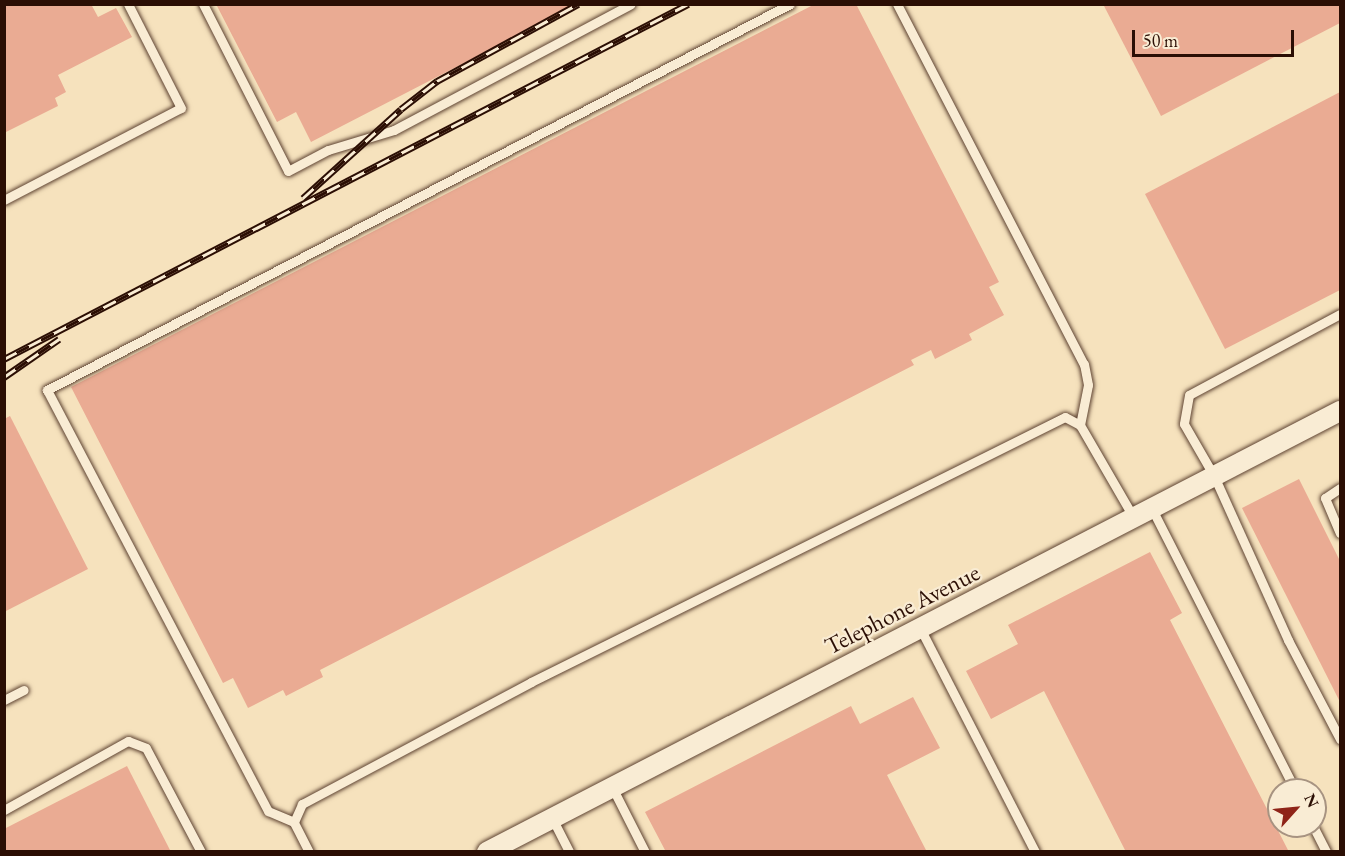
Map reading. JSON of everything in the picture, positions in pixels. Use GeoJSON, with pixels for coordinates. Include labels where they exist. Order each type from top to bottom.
{"type":"FeatureCollection","features":[{"type":"Feature","properties":{"kind":"street","name":"Telephone Avenue"},"geometry":{"type":"LineString","coordinates":[[487,852],[1341,411]]}},
{"type":"Feature","properties":{"kind":"lane"},"geometry":{"type":"LineString","coordinates":[[4,200],[181,108],[128,4]]}},
{"type":"Feature","properties":{"kind":"lane"},"geometry":{"type":"LineString","coordinates":[[203,4],[288,171],[328,150],[394,130],[631,4]]}},
{"type":"Feature","properties":{"kind":"lane"},"geometry":{"type":"LineString","coordinates":[[309,852],[294,822],[268,811],[47,390],[790,4]]}},
{"type":"Feature","properties":{"kind":"lane"},"geometry":{"type":"LineString","coordinates":[[897,4],[1084,364],[1088,385],[1080,425]]}},
{"type":"Feature","properties":{"kind":"lane"},"geometry":{"type":"LineString","coordinates":[[1341,314],[1189,395],[1184,424],[1214,476],[1288,640],[1341,739]]}},
{"type":"Feature","properties":{"kind":"lane"},"geometry":{"type":"LineString","coordinates":[[294,822],[302,804],[531,682],[1065,417],[1080,425],[1134,518]]}},
{"type":"Feature","properties":{"kind":"lane"},"geometry":{"type":"LineString","coordinates":[[1341,489],[1326,495],[1325,503],[1341,533]]}},
{"type":"Feature","properties":{"kind":"lane"},"geometry":{"type":"LineString","coordinates":[[1152,508],[1289,778]]}},
{"type":"Feature","properties":{"kind":"lane"},"geometry":{"type":"LineString","coordinates":[[920,628],[1035,852]]}},
{"type":"Feature","properties":{"kind":"lane"},"geometry":{"type":"LineString","coordinates":[[4,700],[24,690]]}},
{"type":"Feature","properties":{"kind":"lane"},"geometry":{"type":"LineString","coordinates":[[4,810],[128,741],[146,748],[201,852]]}},
{"type":"Feature","properties":{"kind":"lane"},"geometry":{"type":"LineString","coordinates":[[612,788],[645,852]]}},
{"type":"Feature","properties":{"kind":"lane"},"geometry":{"type":"LineString","coordinates":[[552,818],[569,852]]}},
{"type":"Feature","properties":{"kind":"lane"},"geometry":{"type":"LineString","coordinates":[[1319,838],[1326,852]]}},
{"type":"Feature","properties":{"kind":"building"},"geometry":{"type":"Polygon","coordinates":[[[4,4],[91,4],[98,17],[116,8],[132,37],[58,75],[66,92],[55,98],[58,106],[4,133],[4,4]]]}},
{"type":"Feature","properties":{"kind":"building"},"geometry":{"type":"Polygon","coordinates":[[[220,4],[578,4],[311,142],[296,112],[277,122],[217,6],[220,4]]]}},
{"type":"Feature","properties":{"kind":"building"},"geometry":{"type":"Polygon","coordinates":[[[815,4],[856,4],[999,282],[989,287],[1004,315],[969,334],[972,340],[935,359],[931,350],[911,360],[914,365],[320,670],[323,677],[286,696],[283,690],[248,708],[233,678],[223,683],[71,387],[815,4]]]}},
{"type":"Feature","properties":{"kind":"building"},"geometry":{"type":"Polygon","coordinates":[[[1103,4],[1340,4],[1340,23],[1161,116],[1103,4]]]}},
{"type":"Feature","properties":{"kind":"building"},"geometry":{"type":"Polygon","coordinates":[[[1340,92],[1340,290],[1225,349],[1145,194],[1340,92]]]}},
{"type":"Feature","properties":{"kind":"building"},"geometry":{"type":"Polygon","coordinates":[[[10,416],[88,569],[4,612],[4,419],[10,416]]]}},
{"type":"Feature","properties":{"kind":"building"},"geometry":{"type":"Polygon","coordinates":[[[1299,479],[1340,561],[1340,702],[1242,508],[1299,479]]]}},
{"type":"Feature","properties":{"kind":"building"},"geometry":{"type":"Polygon","coordinates":[[[1150,552],[1182,613],[1170,620],[1267,809],[1267,838],[1282,838],[1289,852],[1126,852],[1044,691],[991,719],[966,671],[1018,644],[1008,625],[1150,552]]]}},
{"type":"Feature","properties":{"kind":"building"},"geometry":{"type":"Polygon","coordinates":[[[913,697],[940,748],[887,775],[927,852],[666,852],[645,812],[851,706],[860,724],[913,697]]]}},
{"type":"Feature","properties":{"kind":"building"},"geometry":{"type":"Polygon","coordinates":[[[127,766],[171,852],[4,852],[4,829],[127,766]]]}},
{"type":"Feature","properties":{"kind":"railway"},"geometry":{"type":"LineString","coordinates":[[303,198],[401,109],[437,81],[578,4]]}},
{"type":"Feature","properties":{"kind":"railway"},"geometry":{"type":"LineString","coordinates":[[4,359],[688,4]]}},
{"type":"Feature","properties":{"kind":"railway"},"geometry":{"type":"LineString","coordinates":[[4,377],[59,339]]}}]}
